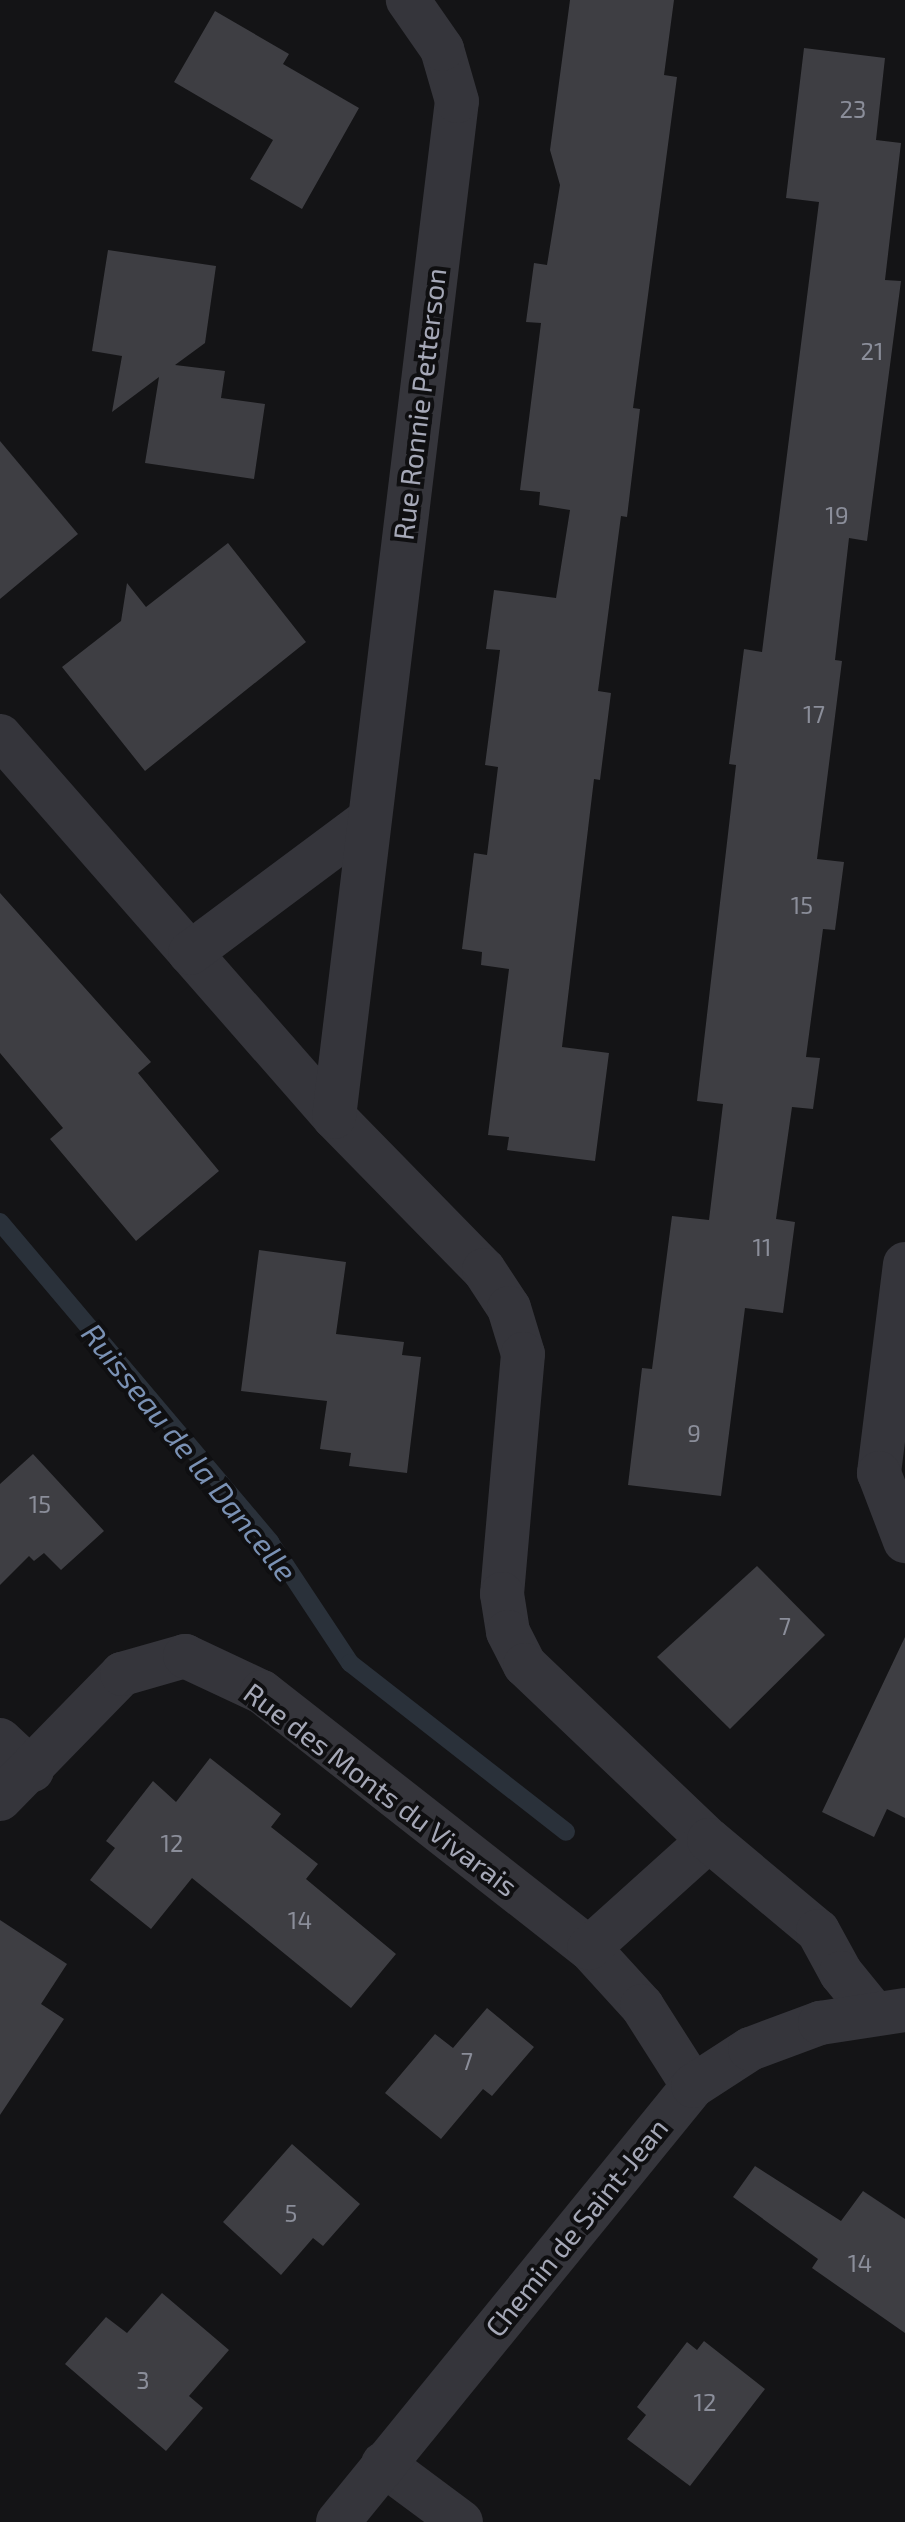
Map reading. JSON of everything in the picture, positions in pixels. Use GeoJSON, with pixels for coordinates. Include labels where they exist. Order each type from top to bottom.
{"type":"FeatureCollection","features":[{"type":"Feature","properties":{"kind":"street","name":"Rue Ronnie Petterson"},"geometry":{"type":"LineString","coordinates":[[334,1117],[367,821],[457,101],[442,49],[408,0]]}},
{"type":"Feature","properties":{"kind":"street"},"geometry":{"type":"LineString","coordinates":[[0,736],[334,1117],[484,1270],[521,1332],[523,1354],[502,1594],[508,1632],[525,1665],[709,1840],[818,1931],[841,1973],[888,2010]]}},
{"type":"Feature","properties":{"kind":"street"},"geometry":{"type":"LineString","coordinates":[[190,953],[367,821]]}},
{"type":"Feature","properties":{"kind":"street"},"geometry":{"type":"LineString","coordinates":[[902,1528],[879,1473],[905,1264]]}},
{"type":"Feature","properties":{"kind":"street","name":"Rue des Monts du Vivarais"},"geometry":{"type":"LineString","coordinates":[[0,1799],[32,1770],[122,1674],[185,1656],[262,1692],[589,1948],[642,2006],[693,2086]]}},
{"type":"Feature","properties":{"kind":"street"},"geometry":{"type":"LineString","coordinates":[[0,1740],[32,1770]]}},
{"type":"Feature","properties":{"kind":"street"},"geometry":{"type":"LineString","coordinates":[[589,1948],[709,1840]]}},
{"type":"Feature","properties":{"kind":"street","name":"Chemin de Saint-Jean"},"geometry":{"type":"LineString","coordinates":[[338,2522],[693,2086],[750,2049],[888,2010]]}},
{"type":"Feature","properties":{"kind":"street"},"geometry":{"type":"LineString","coordinates":[[383,2464],[461,2522]]}},
{"type":"Feature","properties":{"kind":"building"},"geometry":{"type":"Polygon","coordinates":[[[570,0],[674,0],[664,75],[677,77],[633,408],[640,409],[627,517],[621,516],[598,691],[611,693],[600,780],[594,779],[562,1047],[609,1053],[595,1161],[507,1150],[509,1137],[488,1135],[509,969],[481,965],[482,952],[462,949],[474,853],[487,855],[498,767],[485,765],[500,650],[486,649],[494,590],[556,598],[570,510],[539,505],[540,492],[520,490],[541,323],[526,322],[534,263],[547,265],[560,185],[550,150],[570,0]]]}},
{"type":"Feature","properties":{"kind":"building"},"geometry":{"type":"Polygon","coordinates":[[[215,11],[289,54],[283,64],[359,108],[302,209],[250,179],[273,140],[174,82],[215,11]]]}},
{"type":"Feature","properties":{"kind":"building"},"geometry":{"type":"Polygon","coordinates":[[[804,48],[885,58],[876,140],[901,143],[885,280],[901,281],[867,541],[849,538],[835,660],[842,661],[817,859],[844,862],[835,930],[823,929],[806,1057],[820,1058],[813,1109],[792,1107],[776,1219],[795,1222],[783,1313],[745,1308],[721,1496],[628,1485],[642,1368],[652,1369],[672,1216],[709,1220],[723,1104],[697,1101],[736,765],[729,764],[744,649],[762,652],[819,202],[786,198],[804,48]]]}},
{"type":"Feature","properties":{"kind":"building"},"geometry":{"type":"Polygon","coordinates":[[[108,250],[216,266],[205,343],[175,365],[225,371],[221,398],[265,404],[254,479],[145,463],[159,377],[112,412],[122,356],[92,351],[108,250]]]}},
{"type":"Feature","properties":{"kind":"building"},"geometry":{"type":"Polygon","coordinates":[[[0,441],[78,534],[0,599],[0,441]]]}},
{"type":"Feature","properties":{"kind":"building"},"geometry":{"type":"Polygon","coordinates":[[[228,543],[306,642],[145,771],[62,667],[121,621],[127,583],[146,607],[228,543]]]}},
{"type":"Feature","properties":{"kind":"building"},"geometry":{"type":"Polygon","coordinates":[[[0,893],[151,1062],[138,1073],[219,1171],[136,1241],[50,1139],[63,1128],[0,1053],[0,893]]]}},
{"type":"Feature","properties":{"kind":"building"},"geometry":{"type":"Polygon","coordinates":[[[259,1250],[346,1262],[336,1334],[404,1342],[402,1355],[421,1357],[407,1473],[349,1466],[351,1453],[320,1449],[327,1401],[241,1391],[259,1250]]]}},
{"type":"Feature","properties":{"kind":"building"},"geometry":{"type":"Polygon","coordinates":[[[33,1454],[104,1531],[61,1570],[44,1553],[34,1561],[29,1556],[0,1585],[0,1484],[33,1454]]]}},
{"type":"Feature","properties":{"kind":"building"},"geometry":{"type":"Polygon","coordinates":[[[757,1566],[825,1635],[730,1729],[657,1657],[757,1566]]]}},
{"type":"Feature","properties":{"kind":"building"},"geometry":{"type":"Polygon","coordinates":[[[905,1637],[905,1818],[887,1809],[874,1837],[822,1812],[905,1637]]]}},
{"type":"Feature","properties":{"kind":"building"},"geometry":{"type":"Polygon","coordinates":[[[210,1758],[281,1814],[271,1827],[318,1864],[306,1879],[396,1954],[351,2008],[192,1878],[151,1929],[90,1880],[115,1848],[106,1841],[153,1781],[176,1802],[210,1758]]]}},
{"type":"Feature","properties":{"kind":"building"},"geometry":{"type":"Polygon","coordinates":[[[0,1920],[67,1964],[41,2004],[64,2019],[0,2115],[0,1920]]]}},
{"type":"Feature","properties":{"kind":"building"},"geometry":{"type":"Polygon","coordinates":[[[487,2008],[534,2047],[492,2096],[483,2089],[441,2139],[385,2093],[435,2034],[453,2048],[487,2008]]]}},
{"type":"Feature","properties":{"kind":"building"},"geometry":{"type":"Polygon","coordinates":[[[292,2144],[360,2204],[323,2246],[313,2238],[281,2275],[223,2222],[292,2144]]]}},
{"type":"Feature","properties":{"kind":"building"},"geometry":{"type":"Polygon","coordinates":[[[755,2166],[841,2221],[863,2191],[905,2219],[905,2333],[812,2268],[818,2259],[733,2197],[755,2166]]]}},
{"type":"Feature","properties":{"kind":"building"},"geometry":{"type":"Polygon","coordinates":[[[162,2293],[229,2350],[189,2396],[203,2408],[166,2451],[65,2364],[106,2317],[127,2333],[162,2293]]]}},
{"type":"Feature","properties":{"kind":"building"},"geometry":{"type":"Polygon","coordinates":[[[704,2341],[765,2389],[690,2486],[627,2439],[646,2415],[637,2407],[687,2342],[697,2350],[704,2341]]]}},
{"type":"Feature","properties":{"kind":"waterway","name":"Ruisseau de la Dancelle"},"geometry":{"type":"LineString","coordinates":[[0,1222],[270,1542],[350,1663],[566,1832]]}}]}
